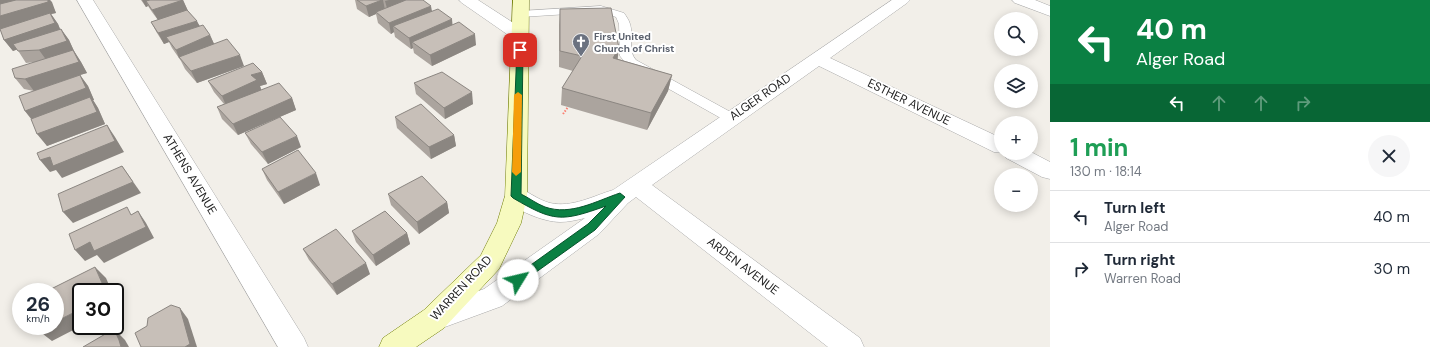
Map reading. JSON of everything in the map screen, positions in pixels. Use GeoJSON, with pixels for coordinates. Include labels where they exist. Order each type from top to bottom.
{"type":"FeatureCollection","features":[{"type":"Feature","properties":{"kind":"main road","name":"WARREN ROAD"},"geometry":{"type":"LineString","coordinates":[[393,347],[434,319],[490,262],[509,223],[516,196],[521,7]]}},
{"type":"Feature","properties":{"kind":"street","name":"ATHENS AVENUE"},"geometry":{"type":"LineString","coordinates":[[85,0],[294,347]]}},
{"type":"Feature","properties":{"kind":"street"},"geometry":{"type":"LineString","coordinates":[[467,0],[520,35]]}},
{"type":"Feature","properties":{"kind":"street","name":"ALGER ROAD"},"geometry":{"type":"LineString","coordinates":[[434,319],[493,298],[591,227],[628,191],[902,0]]}},
{"type":"Feature","properties":{"kind":"street"},"geometry":{"type":"LineString","coordinates":[[1020,0],[1050,11]]}},
{"type":"Feature","properties":{"kind":"street","name":"ESTHER AVENUE"},"geometry":{"type":"LineString","coordinates":[[817,58],[994,144]]}},
{"type":"Feature","properties":{"kind":"street"},"geometry":{"type":"LineString","coordinates":[[1029,160],[1050,170]]}},
{"type":"Feature","properties":{"kind":"street","name":"ALGER ROAD"},"geometry":{"type":"LineString","coordinates":[[516,196],[540,209],[554,214],[565,214],[578,212],[628,191]]}},
{"type":"Feature","properties":{"kind":"street","name":"ARDEN AVENUE"},"geometry":{"type":"LineString","coordinates":[[628,191],[850,347]]}},
{"type":"Feature","properties":{"kind":"lane"},"geometry":{"type":"LineString","coordinates":[[521,7],[601,9],[620,14],[625,24],[626,56],[632,63],[731,118]]}},
{"type":"Feature","properties":{"kind":"path"},"geometry":{"type":"LineString","coordinates":[[563,114],[568,107]]}},
{"type":"Feature","properties":{"kind":"building"},"geometry":{"type":"Polygon","coordinates":[[[16,0],[48,0],[48,2],[0,16],[0,4],[16,0]]]}},
{"type":"Feature","properties":{"kind":"building"},"geometry":{"type":"Polygon","coordinates":[[[183,0],[152,10],[146,1],[183,0]]]}},
{"type":"Feature","properties":{"kind":"building"},"geometry":{"type":"Polygon","coordinates":[[[357,0],[382,0],[366,6],[357,0]]]}},
{"type":"Feature","properties":{"kind":"building"},"geometry":{"type":"Polygon","coordinates":[[[406,0],[423,0],[431,6],[389,23],[376,12],[406,0]]]}},
{"type":"Feature","properties":{"kind":"building"},"geometry":{"type":"Polygon","coordinates":[[[611,8],[619,48],[613,58],[672,75],[651,113],[562,88],[582,56],[560,51],[560,9],[611,8]]]}},
{"type":"Feature","properties":{"kind":"building"},"geometry":{"type":"Polygon","coordinates":[[[438,9],[452,19],[409,38],[393,26],[438,9]]]}},
{"type":"Feature","properties":{"kind":"building"},"geometry":{"type":"Polygon","coordinates":[[[187,10],[197,21],[158,33],[151,22],[187,10]]]}},
{"type":"Feature","properties":{"kind":"building"},"geometry":{"type":"Polygon","coordinates":[[[50,13],[55,23],[4,40],[0,29],[50,13]]]}},
{"type":"Feature","properties":{"kind":"building"},"geometry":{"type":"Polygon","coordinates":[[[459,22],[475,34],[430,55],[412,42],[459,22]]]}},
{"type":"Feature","properties":{"kind":"building"},"geometry":{"type":"Polygon","coordinates":[[[203,25],[210,35],[176,50],[166,37],[203,25]]]}},
{"type":"Feature","properties":{"kind":"building"},"geometry":{"type":"Polygon","coordinates":[[[61,29],[67,41],[39,50],[18,51],[13,44],[61,29]]]}},
{"type":"Feature","properties":{"kind":"building"},"geometry":{"type":"Polygon","coordinates":[[[227,39],[240,55],[191,71],[179,57],[227,39]]]}},
{"type":"Feature","properties":{"kind":"building"},"geometry":{"type":"Polygon","coordinates":[[[73,50],[79,62],[25,79],[15,78],[12,69],[73,50]]]}},
{"type":"Feature","properties":{"kind":"building"},"geometry":{"type":"Polygon","coordinates":[[[253,63],[262,72],[251,75],[257,80],[222,96],[208,81],[253,63]]]}},
{"type":"Feature","properties":{"kind":"building"},"geometry":{"type":"Polygon","coordinates":[[[442,72],[472,92],[444,108],[414,83],[442,72]]]}},
{"type":"Feature","properties":{"kind":"building"},"geometry":{"type":"Polygon","coordinates":[[[80,75],[86,88],[25,111],[19,96],[80,75]]]}},
{"type":"Feature","properties":{"kind":"building"},"geometry":{"type":"Polygon","coordinates":[[[279,83],[292,98],[233,124],[217,107],[279,83]]]}},
{"type":"Feature","properties":{"kind":"building"},"geometry":{"type":"Polygon","coordinates":[[[90,97],[97,112],[37,134],[31,119],[90,97]]]}},
{"type":"Feature","properties":{"kind":"building"},"geometry":{"type":"Polygon","coordinates":[[[421,104],[454,135],[429,147],[395,117],[421,104]]]}},
{"type":"Feature","properties":{"kind":"building"},"geometry":{"type":"Polygon","coordinates":[[[280,117],[297,136],[262,152],[245,133],[280,117]]]}},
{"type":"Feature","properties":{"kind":"building"},"geometry":{"type":"Polygon","coordinates":[[[107,125],[115,141],[53,166],[50,157],[40,160],[37,153],[107,125]]]}},
{"type":"Feature","properties":{"kind":"building"},"geometry":{"type":"Polygon","coordinates":[[[298,150],[316,173],[278,192],[262,169],[298,150]]]}},
{"type":"Feature","properties":{"kind":"building"},"geometry":{"type":"Polygon","coordinates":[[[122,166],[133,182],[63,212],[58,194],[122,166]]]}},
{"type":"Feature","properties":{"kind":"building"},"geometry":{"type":"Polygon","coordinates":[[[422,176],[447,202],[417,222],[388,194],[422,176]]]}},
{"type":"Feature","properties":{"kind":"building"},"geometry":{"type":"Polygon","coordinates":[[[127,207],[131,215],[138,211],[146,227],[94,251],[90,242],[75,250],[69,234],[127,207]]]}},
{"type":"Feature","properties":{"kind":"building"},"geometry":{"type":"Polygon","coordinates":[[[385,211],[407,233],[373,255],[352,231],[385,211]]]}},
{"type":"Feature","properties":{"kind":"building"},"geometry":{"type":"Polygon","coordinates":[[[336,229],[366,263],[332,284],[303,249],[336,229]]]}},
{"type":"Feature","properties":{"kind":"building"},"geometry":{"type":"Polygon","coordinates":[[[95,267],[102,283],[72,283],[72,314],[64,318],[63,283],[95,267]]]}},
{"type":"Feature","properties":{"kind":"building"},"geometry":{"type":"Polygon","coordinates":[[[171,305],[180,308],[190,344],[185,347],[141,347],[135,333],[147,326],[148,318],[171,305]]]}},
{"type":"Feature","properties":{"kind":"building"},"geometry":{"type":"Polygon","coordinates":[[[104,335],[117,335],[121,347],[83,347],[104,335]]]}},
{"type":"Feature","properties":{"kind":"slow traffic"},"geometry":{"type":"LineString","coordinates":[[516,172],[518,95]]}},
{"type":"Feature","properties":{"kind":"place","name":"First United Church of Christ"},"geometry":{"type":"Point","coordinates":[581,57]}},
{"type":"Feature","properties":{"kind":"route"},"geometry":{"type":"LineString","coordinates":[[518,280],[591,227],[620,197],[578,212],[554,214],[540,209],[516,196],[520,50]]}}]}
